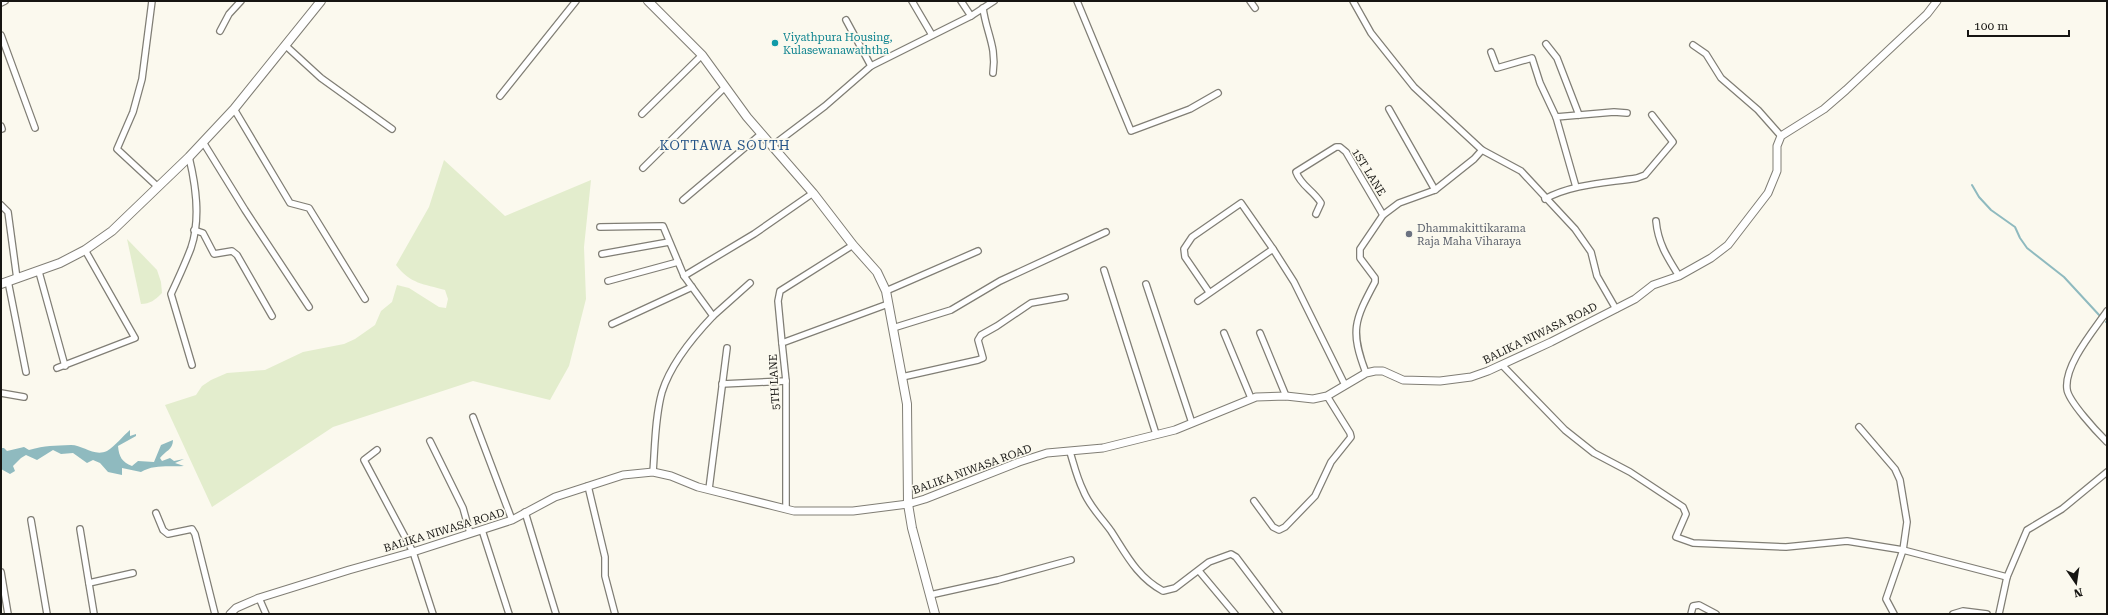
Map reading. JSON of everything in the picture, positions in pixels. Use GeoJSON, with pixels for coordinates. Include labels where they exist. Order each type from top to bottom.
{"type":"FeatureCollection","features":[{"type":"Feature","properties":{"kind":"main road"},"geometry":{"type":"LineString","coordinates":[[648,1],[702,55],[761,134],[813,193],[877,272],[886,291],[907,404],[908,504],[912,528],[934,614]]}},
{"type":"Feature","properties":{"kind":"main road"},"geometry":{"type":"LineString","coordinates":[[5,282],[39,272],[85,250],[112,231],[204,142],[234,109],[317,2]]}},
{"type":"Feature","properties":{"kind":"street"},"geometry":{"type":"LineString","coordinates":[[1,4],[5,1]]}},
{"type":"Feature","properties":{"kind":"street"},"geometry":{"type":"LineString","coordinates":[[152,1],[142,79],[132,112],[117,149],[158,187]]}},
{"type":"Feature","properties":{"kind":"street"},"geometry":{"type":"LineString","coordinates":[[220,31],[229,14],[241,1]]}},
{"type":"Feature","properties":{"kind":"street"},"geometry":{"type":"LineString","coordinates":[[500,96],[576,1]]}},
{"type":"Feature","properties":{"kind":"street"},"geometry":{"type":"LineString","coordinates":[[912,1],[932,35]]}},
{"type":"Feature","properties":{"kind":"street"},"geometry":{"type":"LineString","coordinates":[[961,1],[971,16]]}},
{"type":"Feature","properties":{"kind":"street"},"geometry":{"type":"LineString","coordinates":[[772,146],[825,106],[870,66],[971,16],[994,1]]}},
{"type":"Feature","properties":{"kind":"street"},"geometry":{"type":"LineString","coordinates":[[1077,1],[1132,131],[1190,109],[1218,93]]}},
{"type":"Feature","properties":{"kind":"street"},"geometry":{"type":"LineString","coordinates":[[1250,1],[1255,8]]}},
{"type":"Feature","properties":{"kind":"street"},"geometry":{"type":"LineString","coordinates":[[1353,1],[1371,33],[1414,87],[1482,150],[1521,171],[1545,199],[1575,229],[1592,252],[1597,276],[1616,309]]}},
{"type":"Feature","properties":{"kind":"street"},"geometry":{"type":"LineString","coordinates":[[1693,45],[1706,54],[1721,78],[1758,110],[1781,136],[1824,109],[1846,90],[1927,14],[1937,1]]}},
{"type":"Feature","properties":{"kind":"street"},"geometry":{"type":"LineString","coordinates":[[983,8],[985,23],[992,41],[993,73]]}},
{"type":"Feature","properties":{"kind":"street"},"geometry":{"type":"LineString","coordinates":[[846,20],[870,66]]}},
{"type":"Feature","properties":{"kind":"street"},"geometry":{"type":"LineString","coordinates":[[1,36],[35,128]]}},
{"type":"Feature","properties":{"kind":"street"},"geometry":{"type":"LineString","coordinates":[[1546,44],[1557,58],[1579,115]]}},
{"type":"Feature","properties":{"kind":"street"},"geometry":{"type":"LineString","coordinates":[[285,45],[321,78],[392,129]]}},
{"type":"Feature","properties":{"kind":"street"},"geometry":{"type":"LineString","coordinates":[[1491,52],[1496,68],[1532,58],[1540,83],[1556,117],[1576,187]]}},
{"type":"Feature","properties":{"kind":"street"},"geometry":{"type":"LineString","coordinates":[[642,114],[702,55]]}},
{"type":"Feature","properties":{"kind":"street"},"geometry":{"type":"LineString","coordinates":[[643,168],[725,87]]}},
{"type":"Feature","properties":{"kind":"street"},"geometry":{"type":"LineString","coordinates":[[234,109],[290,203],[309,208],[365,299]]}},
{"type":"Feature","properties":{"kind":"street"},"geometry":{"type":"LineString","coordinates":[[1389,109],[1435,190]]}},
{"type":"Feature","properties":{"kind":"street"},"geometry":{"type":"LineString","coordinates":[[1556,117],[1614,112],[1627,113]]}},
{"type":"Feature","properties":{"kind":"street"},"geometry":{"type":"LineString","coordinates":[[1545,199],[1554,194],[1576,187],[1637,178],[1645,175],[1673,142],[1652,115]]}},
{"type":"Feature","properties":{"kind":"street"},"geometry":{"type":"LineString","coordinates":[[683,200],[761,134]]}},
{"type":"Feature","properties":{"kind":"street","name":"BALIKA NIWASA ROAD"},"geometry":{"type":"LineString","coordinates":[[230,614],[259,598],[413,552],[512,520],[555,497],[623,475],[653,472],[671,476],[698,487],[794,511],[853,511],[908,504],[925,499],[1019,462],[1047,453],[1103,448],[1156,434],[1192,423],[1251,398],[1286,396],[1313,399],[1327,396],[1366,373],[1375,370],[1383,371],[1403,380],[1455,380],[1471,377],[1503,366],[1635,299],[1653,285],[1679,276],[1712,258],[1728,245],[1768,193],[1777,170],[1777,146],[1781,136]]}},
{"type":"Feature","properties":{"kind":"street"},"geometry":{"type":"LineString","coordinates":[[204,142],[245,210],[309,307]]}},
{"type":"Feature","properties":{"kind":"street","name":"1ST LANE"},"geometry":{"type":"LineString","coordinates":[[1316,214],[1321,203],[1316,196],[1299,182],[1296,172],[1336,147],[1340,147],[1346,152],[1383,214]]}},
{"type":"Feature","properties":{"kind":"street"},"geometry":{"type":"LineString","coordinates":[[1366,373],[1355,339],[1362,307],[1375,282],[1375,278],[1360,258],[1360,249],[1383,214],[1399,203],[1435,190],[1474,159],[1482,150]]}},
{"type":"Feature","properties":{"kind":"street"},"geometry":{"type":"LineString","coordinates":[[189,157],[195,182],[197,214],[191,247],[171,294],[192,365]]}},
{"type":"Feature","properties":{"kind":"street"},"geometry":{"type":"LineString","coordinates":[[684,276],[754,234],[813,193]]}},
{"type":"Feature","properties":{"kind":"street"},"geometry":{"type":"LineString","coordinates":[[1209,292],[1185,257],[1184,249],[1192,236],[1241,202],[1294,282],[1345,385]]}},
{"type":"Feature","properties":{"kind":"street"},"geometry":{"type":"LineString","coordinates":[[1,205],[8,212],[17,279]]}},
{"type":"Feature","properties":{"kind":"street"},"geometry":{"type":"LineString","coordinates":[[1656,222],[1661,248],[1679,276]]}},
{"type":"Feature","properties":{"kind":"street"},"geometry":{"type":"LineString","coordinates":[[600,228],[663,226],[684,276],[713,316]]}},
{"type":"Feature","properties":{"kind":"street"},"geometry":{"type":"LineString","coordinates":[[194,230],[203,233],[214,254],[232,251],[237,255],[272,316]]}},
{"type":"Feature","properties":{"kind":"street"},"geometry":{"type":"LineString","coordinates":[[893,328],[951,310],[1000,281],[1106,232]]}},
{"type":"Feature","properties":{"kind":"street"},"geometry":{"type":"LineString","coordinates":[[602,254],[670,242]]}},
{"type":"Feature","properties":{"kind":"street"},"geometry":{"type":"LineString","coordinates":[[782,343],[778,301],[780,291],[853,244]]}},
{"type":"Feature","properties":{"kind":"street"},"geometry":{"type":"LineString","coordinates":[[1198,301],[1273,249]]}},
{"type":"Feature","properties":{"kind":"street"},"geometry":{"type":"LineString","coordinates":[[57,368],[135,338],[85,250]]}},
{"type":"Feature","properties":{"kind":"street"},"geometry":{"type":"LineString","coordinates":[[886,291],[978,251]]}},
{"type":"Feature","properties":{"kind":"street"},"geometry":{"type":"LineString","coordinates":[[608,280],[678,262]]}},
{"type":"Feature","properties":{"kind":"street"},"geometry":{"type":"LineString","coordinates":[[1104,270],[1156,434]]}},
{"type":"Feature","properties":{"kind":"street"},"geometry":{"type":"LineString","coordinates":[[39,272],[64,366]]}},
{"type":"Feature","properties":{"kind":"street"},"geometry":{"type":"LineString","coordinates":[[5,282],[26,372]]}},
{"type":"Feature","properties":{"kind":"street"},"geometry":{"type":"LineString","coordinates":[[653,472],[657,423],[662,392],[676,364],[692,338],[713,316],[750,283]]}},
{"type":"Feature","properties":{"kind":"street"},"geometry":{"type":"LineString","coordinates":[[1146,284],[1192,423]]}},
{"type":"Feature","properties":{"kind":"street"},"geometry":{"type":"LineString","coordinates":[[612,324],[692,287]]}},
{"type":"Feature","properties":{"kind":"street"},"geometry":{"type":"LineString","coordinates":[[902,376],[983,358],[978,340],[981,334],[997,326],[1032,303],[1065,297]]}},
{"type":"Feature","properties":{"kind":"street","name":"5TH LANE"},"geometry":{"type":"LineString","coordinates":[[786,509],[786,381],[782,343],[888,304]]}},
{"type":"Feature","properties":{"kind":"street"},"geometry":{"type":"LineString","coordinates":[[2107,311],[2069,370],[2067,390],[2088,423],[2107,442]]}},
{"type":"Feature","properties":{"kind":"street"},"geometry":{"type":"LineString","coordinates":[[1224,333],[1251,398]]}},
{"type":"Feature","properties":{"kind":"street"},"geometry":{"type":"LineString","coordinates":[[1260,333],[1286,396]]}},
{"type":"Feature","properties":{"kind":"street"},"geometry":{"type":"LineString","coordinates":[[709,489],[727,348]]}},
{"type":"Feature","properties":{"kind":"street"},"geometry":{"type":"LineString","coordinates":[[1503,366],[1565,430],[1594,453],[1630,472],[1683,507],[1686,514],[1676,537],[1693,543],[1786,547],[1847,541],[1903,550],[2007,577]]}},
{"type":"Feature","properties":{"kind":"street"},"geometry":{"type":"LineString","coordinates":[[722,384],[786,381]]}},
{"type":"Feature","properties":{"kind":"street"},"geometry":{"type":"LineString","coordinates":[[1,393],[24,397]]}},
{"type":"Feature","properties":{"kind":"street"},"geometry":{"type":"LineString","coordinates":[[1254,500],[1273,527],[1279,530],[1285,527],[1315,496],[1331,462],[1350,437],[1350,433],[1327,396]]}},
{"type":"Feature","properties":{"kind":"street"},"geometry":{"type":"LineString","coordinates":[[473,417],[512,520]]}},
{"type":"Feature","properties":{"kind":"street"},"geometry":{"type":"LineString","coordinates":[[1859,427],[1894,469],[1900,480],[1907,522],[1903,550],[1886,599],[1894,614]]}},
{"type":"Feature","properties":{"kind":"street"},"geometry":{"type":"LineString","coordinates":[[430,441],[463,508],[470,533]]}},
{"type":"Feature","properties":{"kind":"street"},"geometry":{"type":"LineString","coordinates":[[377,450],[364,460],[413,552],[434,614]]}},
{"type":"Feature","properties":{"kind":"street"},"geometry":{"type":"LineString","coordinates":[[1070,452],[1083,491],[1091,505],[1111,531],[1130,563],[1152,585],[1163,591],[1175,588],[1209,562],[1230,554],[1236,557],[1279,614]]}},
{"type":"Feature","properties":{"kind":"street"},"geometry":{"type":"LineString","coordinates":[[1999,614],[2007,577],[2027,530],[2062,509],[2107,472]]}},
{"type":"Feature","properties":{"kind":"street"},"geometry":{"type":"LineString","coordinates":[[588,486],[605,557],[605,576],[615,614]]}},
{"type":"Feature","properties":{"kind":"street"},"geometry":{"type":"LineString","coordinates":[[525,512],[556,614]]}},
{"type":"Feature","properties":{"kind":"street"},"geometry":{"type":"LineString","coordinates":[[156,513],[163,530],[168,534],[192,529],[195,534],[215,614]]}},
{"type":"Feature","properties":{"kind":"street"},"geometry":{"type":"LineString","coordinates":[[31,520],[47,614]]}},
{"type":"Feature","properties":{"kind":"street"},"geometry":{"type":"LineString","coordinates":[[80,529],[94,614]]}},
{"type":"Feature","properties":{"kind":"street"},"geometry":{"type":"LineString","coordinates":[[482,530],[509,614]]}},
{"type":"Feature","properties":{"kind":"street"},"geometry":{"type":"LineString","coordinates":[[930,595],[998,580],[1071,560]]}},
{"type":"Feature","properties":{"kind":"street"},"geometry":{"type":"LineString","coordinates":[[1198,571],[1234,614]]}},
{"type":"Feature","properties":{"kind":"street"},"geometry":{"type":"LineString","coordinates":[[1,572],[8,614]]}},
{"type":"Feature","properties":{"kind":"street"},"geometry":{"type":"LineString","coordinates":[[89,583],[133,573]]}},
{"type":"Feature","properties":{"kind":"street"},"geometry":{"type":"LineString","coordinates":[[259,598],[266,614]]}},
{"type":"Feature","properties":{"kind":"street"},"geometry":{"type":"LineString","coordinates":[[1691,614],[1693,606],[1699,605],[1716,614]]}},
{"type":"Feature","properties":{"kind":"street"},"geometry":{"type":"LineString","coordinates":[[1953,614],[1963,611],[1987,614]]}},
{"type":"Feature","properties":{"kind":"green space"},"geometry":{"type":"Polygon","coordinates":[[[444,160],[505,216],[591,180],[584,247],[586,299],[569,366],[550,400],[473,381],[333,427],[212,507],[165,405],[196,395],[202,386],[227,373],[265,370],[303,352],[344,344],[355,339],[375,325],[381,311],[392,302],[397,285],[409,288],[439,307],[446,308],[448,299],[445,290],[412,280],[396,265],[429,207],[444,160]]]}},
{"type":"Feature","properties":{"kind":"green space"},"geometry":{"type":"Polygon","coordinates":[[[127,239],[157,270],[161,282],[162,293],[155,300],[141,304],[127,239]]]}},
{"type":"Feature","properties":{"kind":"water"},"geometry":{"type":"Polygon","coordinates":[[[130,430],[130,436],[136,434],[136,436],[118,446],[120,456],[126,463],[132,466],[138,461],[154,462],[161,445],[173,440],[172,446],[160,458],[162,461],[170,458],[174,461],[184,459],[175,463],[184,466],[162,466],[146,469],[141,472],[122,468],[122,475],[108,472],[100,463],[93,460],[87,463],[73,453],[61,454],[53,450],[37,460],[26,455],[13,466],[15,471],[10,474],[1,469],[1,448],[4,448],[7,451],[24,447],[29,450],[45,446],[71,445],[98,453],[110,449],[130,430]]]}},
{"type":"Feature","properties":{"kind":"waterway"},"geometry":{"type":"LineString","coordinates":[[1972,185],[1979,197],[1991,210],[2015,227],[2027,248],[2064,277],[2100,316]]}},
{"type":"Feature","properties":{"kind":"place","name":"Viyathpura Housing, Kulasewanawaththa"},"geometry":{"type":"Point","coordinates":[775,43]}},
{"type":"Feature","properties":{"kind":"place","name":"Dhammakittikarama Raja Maha Viharaya"},"geometry":{"type":"Point","coordinates":[1409,234]}},
{"type":"Feature","properties":{"kind":"district","name":"KOTTAWA SOUTH"},"geometry":{"type":"Point","coordinates":[725,145]}}]}
